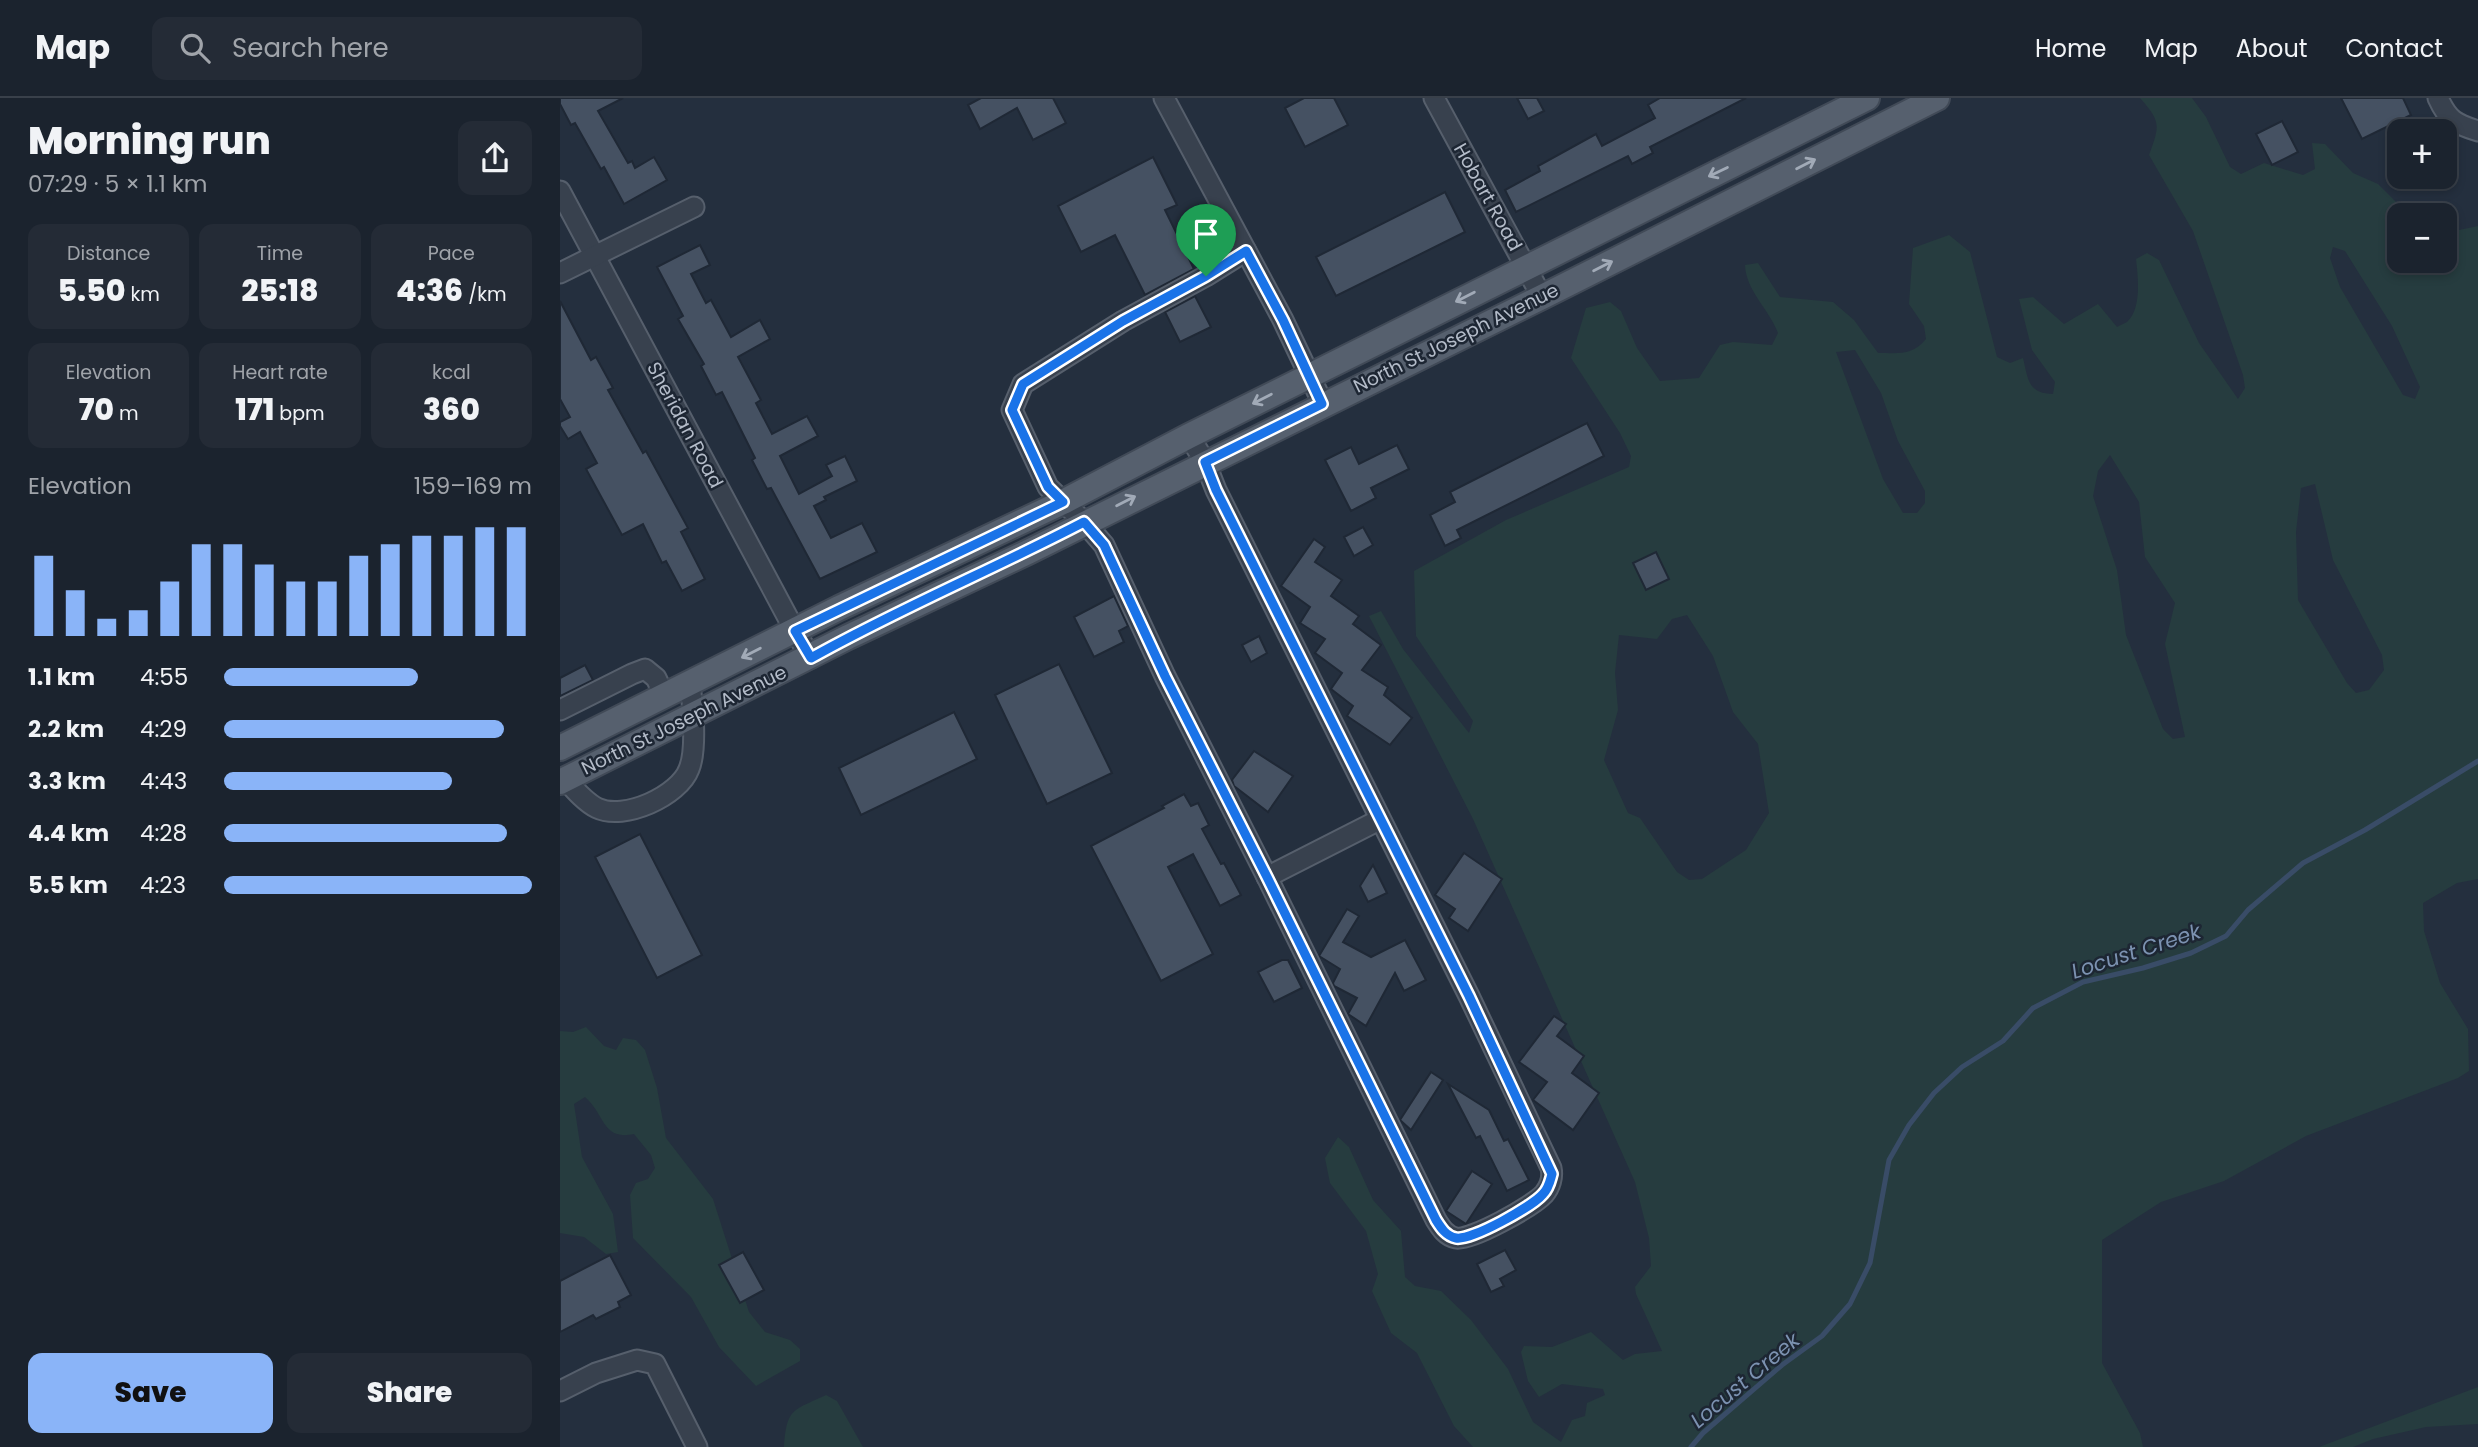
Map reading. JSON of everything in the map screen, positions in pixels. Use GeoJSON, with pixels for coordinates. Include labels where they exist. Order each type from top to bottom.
{"type":"FeatureCollection","features":[{"type":"Feature","properties":{"kind":"main road","name":"North St Joseph Avenue"},"geometry":{"type":"LineString","coordinates":[[560,748],[1063,502],[1308,376],[1867,98]]}},
{"type":"Feature","properties":{"kind":"main road","name":"North St Joseph Avenue"},"geometry":{"type":"LineString","coordinates":[[563,780],[811,658],[848,637],[1028,552],[1542,297],[1937,98]]}},
{"type":"Feature","properties":{"kind":"street"},"geometry":{"type":"LineString","coordinates":[[1164,98],[1283,320],[1322,404]]}},
{"type":"Feature","properties":{"kind":"street","name":"Hobart Road"},"geometry":{"type":"LineString","coordinates":[[1434,98],[1542,297]]}},
{"type":"Feature","properties":{"kind":"street"},"geometry":{"type":"LineString","coordinates":[[2438,98],[2456,125],[2478,131]]}},
{"type":"Feature","properties":{"kind":"street","name":"Sheridan Road"},"geometry":{"type":"LineString","coordinates":[[560,191],[811,658]]}},
{"type":"Feature","properties":{"kind":"street"},"geometry":{"type":"LineString","coordinates":[[560,273],[694,206]]}},
{"type":"Feature","properties":{"kind":"street"},"geometry":{"type":"LineString","coordinates":[[1189,436],[1205,462],[1527,1117],[1552,1174],[1544,1194],[1475,1234],[1460,1239],[1449,1236],[1436,1220],[1267,877],[1170,688],[1104,545],[1048,487],[1012,410],[1023,384],[1123,321],[1246,251]]}},
{"type":"Feature","properties":{"kind":"street"},"geometry":{"type":"LineString","coordinates":[[560,710],[645,669],[656,678],[665,697]]}},
{"type":"Feature","properties":{"kind":"street"},"geometry":{"type":"LineString","coordinates":[[563,780],[598,808],[618,811],[652,802],[671,793],[683,781],[690,768],[694,716],[690,684]]}},
{"type":"Feature","properties":{"kind":"street"},"geometry":{"type":"LineString","coordinates":[[1267,877],[1380,820]]}},
{"type":"Feature","properties":{"kind":"street"},"geometry":{"type":"LineString","coordinates":[[560,1391],[596,1373],[637,1360],[655,1364],[697,1447]]}},
{"type":"Feature","properties":{"kind":"green space"},"geometry":{"type":"Polygon","coordinates":[[[2140,98],[2192,98],[2206,117],[2230,167],[2241,174],[2264,163],[2303,175],[2315,169],[2312,143],[2325,144],[2353,173],[2378,184],[2397,203],[2387,203],[2387,273],[2457,273],[2457,230],[2478,226],[2478,879],[2457,883],[2423,903],[2424,931],[2440,983],[2468,1029],[2469,1071],[2458,1078],[2306,1136],[2224,1181],[2161,1202],[2102,1240],[2102,1363],[2140,1433],[2143,1447],[1473,1447],[1454,1426],[1417,1353],[1391,1333],[1372,1291],[1378,1274],[1366,1231],[1330,1183],[1325,1158],[1338,1137],[1349,1147],[1373,1200],[1401,1231],[1405,1277],[1415,1286],[1441,1291],[1471,1320],[1508,1369],[1533,1422],[1561,1442],[1572,1420],[1585,1416],[1587,1403],[1605,1395],[1603,1389],[1562,1384],[1539,1397],[1528,1381],[1521,1352],[1524,1346],[1552,1347],[1591,1332],[1623,1360],[1635,1354],[1662,1351],[1635,1287],[1651,1266],[1649,1238],[1635,1182],[1473,819],[1369,616],[1381,611],[1403,649],[1469,733],[1473,721],[1416,636],[1414,571],[1506,520],[1629,467],[1631,456],[1620,433],[1571,358],[1586,308],[1610,302],[1621,311],[1637,348],[1660,381],[1699,378],[1720,345],[1733,342],[1772,345],[1778,333],[1749,283],[1745,265],[1758,263],[1780,297],[1833,302],[1854,320],[1878,353],[1905,352],[1916,348],[1926,339],[1924,326],[1909,304],[1913,248],[1949,235],[1970,252],[1997,357],[2010,363],[2023,358],[2030,384],[2038,391],[2053,394],[2055,382],[2032,350],[2019,299],[2033,297],[2064,324],[2098,304],[2117,327],[2127,322],[2135,309],[2138,292],[2136,259],[2147,253],[2159,260],[2199,343],[2238,399],[2245,388],[2243,375],[2193,231],[2149,155],[2157,130],[2155,119],[2140,98]],[[2333,247],[2330,258],[2340,287],[2403,395],[2415,399],[2420,387],[2392,326],[2345,251],[2333,247]],[[1855,350],[1836,352],[1883,479],[1903,513],[1917,513],[1925,503],[1925,491],[1898,441],[1881,393],[1855,350]],[[2110,455],[2098,471],[2093,496],[2117,570],[2126,635],[2163,729],[2173,739],[2185,737],[2165,644],[2175,603],[2145,557],[2139,502],[2110,455]],[[2315,484],[2301,488],[2296,532],[2298,600],[2347,683],[2356,693],[2369,690],[2384,670],[2382,655],[2333,560],[2315,484]],[[1687,615],[1672,619],[1657,639],[1619,635],[1615,673],[1618,710],[1604,760],[1628,813],[1640,818],[1677,872],[1689,880],[1702,879],[1746,850],[1769,813],[1758,744],[1733,712],[1713,656],[1687,615]]]}},
{"type":"Feature","properties":{"kind":"green space"},"geometry":{"type":"Polygon","coordinates":[[[586,1027],[604,1046],[616,1050],[623,1038],[636,1040],[645,1050],[657,1088],[666,1138],[713,1199],[749,1312],[765,1332],[790,1340],[800,1349],[800,1361],[756,1386],[719,1347],[691,1297],[633,1238],[630,1195],[636,1183],[648,1179],[655,1168],[651,1155],[634,1134],[616,1134],[610,1130],[585,1097],[574,1104],[582,1157],[613,1214],[618,1252],[606,1254],[584,1237],[560,1233],[560,1031],[573,1032],[586,1027]]]}},
{"type":"Feature","properties":{"kind":"green space"},"geometry":{"type":"Polygon","coordinates":[[[2478,1387],[2478,1424],[2426,1427],[2373,1439],[2353,1447],[2319,1447],[2478,1387]]]}},
{"type":"Feature","properties":{"kind":"green space"},"geometry":{"type":"Polygon","coordinates":[[[826,1395],[837,1401],[863,1447],[784,1447],[787,1425],[793,1412],[826,1395]]]}},
{"type":"Feature","properties":{"kind":"building"},"geometry":{"type":"Polygon","coordinates":[[[560,98],[623,98],[598,111],[628,163],[632,161],[635,168],[654,157],[667,180],[624,204],[575,123],[571,125],[560,104],[560,98]]]}},
{"type":"Feature","properties":{"kind":"building"},"geometry":{"type":"Polygon","coordinates":[[[981,98],[1053,98],[1066,123],[1033,140],[1017,108],[980,129],[968,105],[981,98]]]}},
{"type":"Feature","properties":{"kind":"building"},"geometry":{"type":"Polygon","coordinates":[[[1304,98],[1334,98],[1348,125],[1305,147],[1285,108],[1304,98]]]}},
{"type":"Feature","properties":{"kind":"building"},"geometry":{"type":"Polygon","coordinates":[[[1517,98],[1537,98],[1544,111],[1528,119],[1517,98]]]}},
{"type":"Feature","properties":{"kind":"building"},"geometry":{"type":"Polygon","coordinates":[[[1660,98],[1746,98],[1650,147],[1653,153],[1632,164],[1628,156],[1516,212],[1505,190],[1540,171],[1538,166],[1596,134],[1602,146],[1655,118],[1648,105],[1660,98]]]}},
{"type":"Feature","properties":{"kind":"building"},"geometry":{"type":"Polygon","coordinates":[[[2341,98],[2403,98],[2411,115],[2403,119],[2387,119],[2387,127],[2362,139],[2341,98]]]}},
{"type":"Feature","properties":{"kind":"building"},"geometry":{"type":"Polygon","coordinates":[[[2282,121],[2298,152],[2272,165],[2256,134],[2282,121]]]}},
{"type":"Feature","properties":{"kind":"building"},"geometry":{"type":"Polygon","coordinates":[[[1153,157],[1177,205],[1165,210],[1194,269],[1145,295],[1115,235],[1081,252],[1058,206],[1153,157]]]}},
{"type":"Feature","properties":{"kind":"building"},"geometry":{"type":"Polygon","coordinates":[[[1445,192],[1465,232],[1336,296],[1316,257],[1445,192]]]}},
{"type":"Feature","properties":{"kind":"building"},"geometry":{"type":"Polygon","coordinates":[[[700,245],[710,265],[691,274],[706,303],[711,300],[731,337],[760,320],[770,339],[738,357],[761,400],[756,403],[772,434],[807,416],[818,436],[780,456],[799,494],[832,476],[826,465],[845,456],[857,481],[824,497],[826,500],[814,506],[831,538],[862,523],[877,552],[820,579],[771,488],[767,489],[752,460],[755,458],[722,392],[716,395],[701,366],[704,364],[678,319],[683,316],[657,267],[700,245]]]}},
{"type":"Feature","properties":{"kind":"building"},"geometry":{"type":"Polygon","coordinates":[[[1195,296],[1211,327],[1180,342],[1165,312],[1195,296]]]}},
{"type":"Feature","properties":{"kind":"building"},"geometry":{"type":"Polygon","coordinates":[[[560,301],[591,360],[596,357],[613,388],[608,390],[643,453],[646,451],[688,528],[681,532],[705,579],[682,591],[666,561],[662,563],[643,524],[622,535],[586,469],[597,463],[580,432],[568,439],[560,426],[560,422],[570,417],[560,399],[560,301]]]}},
{"type":"Feature","properties":{"kind":"building"},"geometry":{"type":"Polygon","coordinates":[[[1587,423],[1604,456],[1457,530],[1461,538],[1445,546],[1430,515],[1455,502],[1450,492],[1587,423]]]}},
{"type":"Feature","properties":{"kind":"building"},"geometry":{"type":"Polygon","coordinates":[[[1397,445],[1409,469],[1371,488],[1376,498],[1351,511],[1325,460],[1351,447],[1359,464],[1397,445]]]}},
{"type":"Feature","properties":{"kind":"building"},"geometry":{"type":"Polygon","coordinates":[[[1363,527],[1373,545],[1354,556],[1344,537],[1363,527]]]}},
{"type":"Feature","properties":{"kind":"building"},"geometry":{"type":"Polygon","coordinates":[[[1314,539],[1325,547],[1315,562],[1342,580],[1331,596],[1359,616],[1353,624],[1381,645],[1362,670],[1388,687],[1384,695],[1412,718],[1390,745],[1347,716],[1353,706],[1331,689],[1342,673],[1315,653],[1325,639],[1300,623],[1310,607],[1281,586],[1314,539]]]}},
{"type":"Feature","properties":{"kind":"building"},"geometry":{"type":"Polygon","coordinates":[[[1656,552],[1669,579],[1646,590],[1633,563],[1656,552]]]}},
{"type":"Feature","properties":{"kind":"building"},"geometry":{"type":"Polygon","coordinates":[[[1114,596],[1128,626],[1119,631],[1124,642],[1094,657],[1074,617],[1114,596]]]}},
{"type":"Feature","properties":{"kind":"building"},"geometry":{"type":"Polygon","coordinates":[[[1259,636],[1267,653],[1251,662],[1242,645],[1259,636]]]}},
{"type":"Feature","properties":{"kind":"building"},"geometry":{"type":"Polygon","coordinates":[[[1059,664],[1112,773],[1047,804],[995,695],[1059,664]]]}},
{"type":"Feature","properties":{"kind":"building"},"geometry":{"type":"Polygon","coordinates":[[[585,665],[593,680],[560,696],[560,678],[585,665]]]}},
{"type":"Feature","properties":{"kind":"building"},"geometry":{"type":"Polygon","coordinates":[[[954,712],[977,759],[861,815],[839,768],[954,712]]]}},
{"type":"Feature","properties":{"kind":"building"},"geometry":{"type":"Polygon","coordinates":[[[1254,751],[1293,776],[1268,812],[1234,786],[1232,780],[1254,751]]]}},
{"type":"Feature","properties":{"kind":"building"},"geometry":{"type":"Polygon","coordinates":[[[1184,794],[1191,806],[1198,803],[1209,825],[1202,829],[1241,895],[1220,906],[1193,854],[1168,867],[1213,954],[1161,981],[1091,846],[1164,808],[1162,806],[1184,794]]]}},
{"type":"Feature","properties":{"kind":"building"},"geometry":{"type":"Polygon","coordinates":[[[640,834],[702,955],[657,978],[595,857],[640,834]]]}},
{"type":"Feature","properties":{"kind":"building"},"geometry":{"type":"Polygon","coordinates":[[[1464,853],[1502,879],[1468,931],[1449,918],[1455,909],[1435,895],[1464,853]]]}},
{"type":"Feature","properties":{"kind":"building"},"geometry":{"type":"Polygon","coordinates":[[[1373,865],[1387,893],[1368,902],[1360,886],[1373,865]]]}},
{"type":"Feature","properties":{"kind":"building"},"geometry":{"type":"Polygon","coordinates":[[[1347,909],[1359,916],[1343,942],[1371,957],[1405,940],[1426,980],[1404,991],[1395,973],[1366,1026],[1348,1014],[1357,998],[1334,986],[1340,969],[1319,956],[1347,909]]]}},
{"type":"Feature","properties":{"kind":"building"},"geometry":{"type":"Polygon","coordinates":[[[1282,960],[1288,960],[1302,988],[1274,1002],[1258,972],[1282,960]]]}},
{"type":"Feature","properties":{"kind":"building"},"geometry":{"type":"Polygon","coordinates":[[[1554,1016],[1566,1024],[1557,1036],[1584,1056],[1572,1073],[1599,1093],[1573,1130],[1533,1100],[1547,1082],[1519,1062],[1554,1016]]]}},
{"type":"Feature","properties":{"kind":"building"},"geometry":{"type":"Polygon","coordinates":[[[1431,1072],[1443,1080],[1411,1130],[1400,1120],[1431,1072]]]}},
{"type":"Feature","properties":{"kind":"building"},"geometry":{"type":"Polygon","coordinates":[[[1448,1084],[1489,1110],[1504,1141],[1508,1139],[1529,1180],[1507,1191],[1480,1136],[1476,1138],[1448,1084]]]}},
{"type":"Feature","properties":{"kind":"building"},"geometry":{"type":"Polygon","coordinates":[[[1472,1171],[1492,1184],[1466,1224],[1446,1211],[1472,1171]]]}},
{"type":"Feature","properties":{"kind":"building"},"geometry":{"type":"Polygon","coordinates":[[[1505,1250],[1516,1270],[1500,1279],[1504,1286],[1491,1292],[1477,1264],[1505,1250]]]}},
{"type":"Feature","properties":{"kind":"building"},"geometry":{"type":"Polygon","coordinates":[[[743,1252],[764,1290],[740,1303],[719,1265],[743,1252]]]}},
{"type":"Feature","properties":{"kind":"building"},"geometry":{"type":"Polygon","coordinates":[[[610,1255],[631,1295],[618,1302],[620,1307],[596,1319],[593,1315],[560,1332],[560,1281],[610,1255]]]}},
{"type":"Feature","properties":{"kind":"waterway","name":"Locust Creek"},"geometry":{"type":"LineString","coordinates":[[1691,1447],[1703,1433],[1782,1365],[1822,1336],[1850,1304],[1870,1263],[1889,1160],[1909,1125],[1934,1093],[1962,1067],[2003,1041],[2033,1008],[2083,982],[2191,953],[2226,936],[2248,910],[2303,863],[2365,830],[2478,761]]}},
{"type":"Feature","properties":{"kind":"route"},"geometry":{"type":"LineString","coordinates":[[1246,251],[1283,320],[1322,404],[1205,462],[1216,490],[1469,996],[1551,1168],[1552,1174],[1544,1194],[1513,1214],[1460,1239],[1449,1236],[1436,1220],[1165,676],[1104,545],[1084,522],[1028,552],[848,637],[811,658],[795,631],[1063,502],[1048,487],[1012,410],[1023,384],[1123,321],[1206,276],[1246,251]]}}]}
